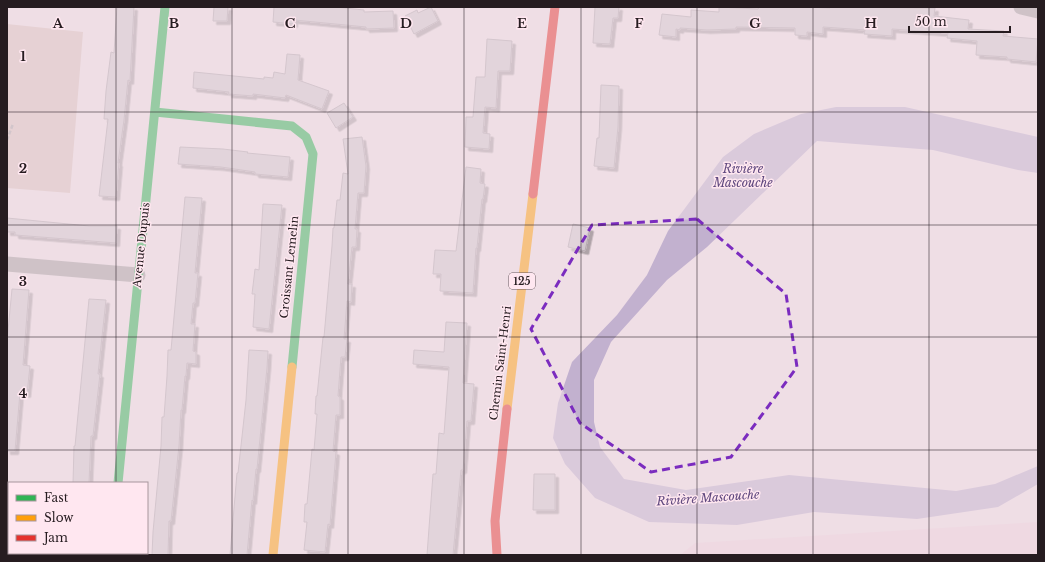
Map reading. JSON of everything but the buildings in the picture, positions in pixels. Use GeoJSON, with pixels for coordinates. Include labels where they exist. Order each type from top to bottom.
{"type":"FeatureCollection","features":[{"type":"Feature","properties":{"kind":"street","name":"Avenue Dupuis"},"geometry":{"type":"LineString","coordinates":[[118,482],[165,7]]}},
{"type":"Feature","properties":{"kind":"street","name":"Chemin Saint-Henri"},"geometry":{"type":"LineString","coordinates":[[497,555],[495,521],[499,476],[555,7]]}},
{"type":"Feature","properties":{"kind":"street"},"geometry":{"type":"LineString","coordinates":[[1021,7],[1038,11]]}},
{"type":"Feature","properties":{"kind":"street","name":"Croissant Lemelin"},"geometry":{"type":"LineString","coordinates":[[155,112],[292,126],[306,137],[313,154],[272,555]]}},
{"type":"Feature","properties":{"kind":"street"},"geometry":{"type":"LineString","coordinates":[[7,264],[138,275]]}},
{"type":"Feature","properties":{"kind":"path"},"geometry":{"type":"LineString","coordinates":[[7,140],[13,124]]}},
{"type":"Feature","properties":{"kind":"highlighted area"},"geometry":{"type":"Polygon","coordinates":[[[697,219],[786,294],[797,367],[731,457],[651,472],[580,423],[531,329],[592,225],[697,219]]]}},
{"type":"Feature","properties":{"kind":"shaded area"},"geometry":{"type":"Polygon","coordinates":[[[7,24],[83,32],[70,193],[7,188],[7,24]]]}},
{"type":"Feature","properties":{"kind":"shaded area"},"geometry":{"type":"Polygon","coordinates":[[[1038,522],[1038,555],[680,555],[695,543],[1038,522]]]}},
{"type":"Feature","properties":{"kind":"water","name":"Rivière Mascouche"},"geometry":{"type":"Polygon","coordinates":[[[836,107],[905,107],[1038,137],[1038,173],[1018,170],[933,150],[817,141],[707,247],[667,280],[611,342],[594,380],[594,422],[600,447],[624,479],[686,490],[789,475],[956,491],[995,484],[1038,466],[1038,484],[998,507],[917,519],[814,512],[737,525],[649,522],[595,498],[565,464],[553,438],[558,403],[572,362],[617,315],[647,275],[668,231],[723,157],[754,134],[801,114],[836,107]]]}},
{"type":"Feature","properties":{"kind":"traffic: fast"},"geometry":{"type":"LineString","coordinates":[[118,482],[165,7]]}},
{"type":"Feature","properties":{"kind":"traffic: fast"},"geometry":{"type":"LineString","coordinates":[[155,112],[292,126],[306,137],[313,154],[292,367]]}},
{"type":"Feature","properties":{"kind":"traffic: slow"},"geometry":{"type":"LineString","coordinates":[[507,409],[533,194]]}},
{"type":"Feature","properties":{"kind":"traffic: slow"},"geometry":{"type":"LineString","coordinates":[[273,555],[292,367]]}},
{"type":"Feature","properties":{"kind":"traffic: jam"},"geometry":{"type":"LineString","coordinates":[[533,194],[555,7]]}},
{"type":"Feature","properties":{"kind":"traffic: jam"},"geometry":{"type":"LineString","coordinates":[[497,555],[495,521],[507,409]]}}]}
